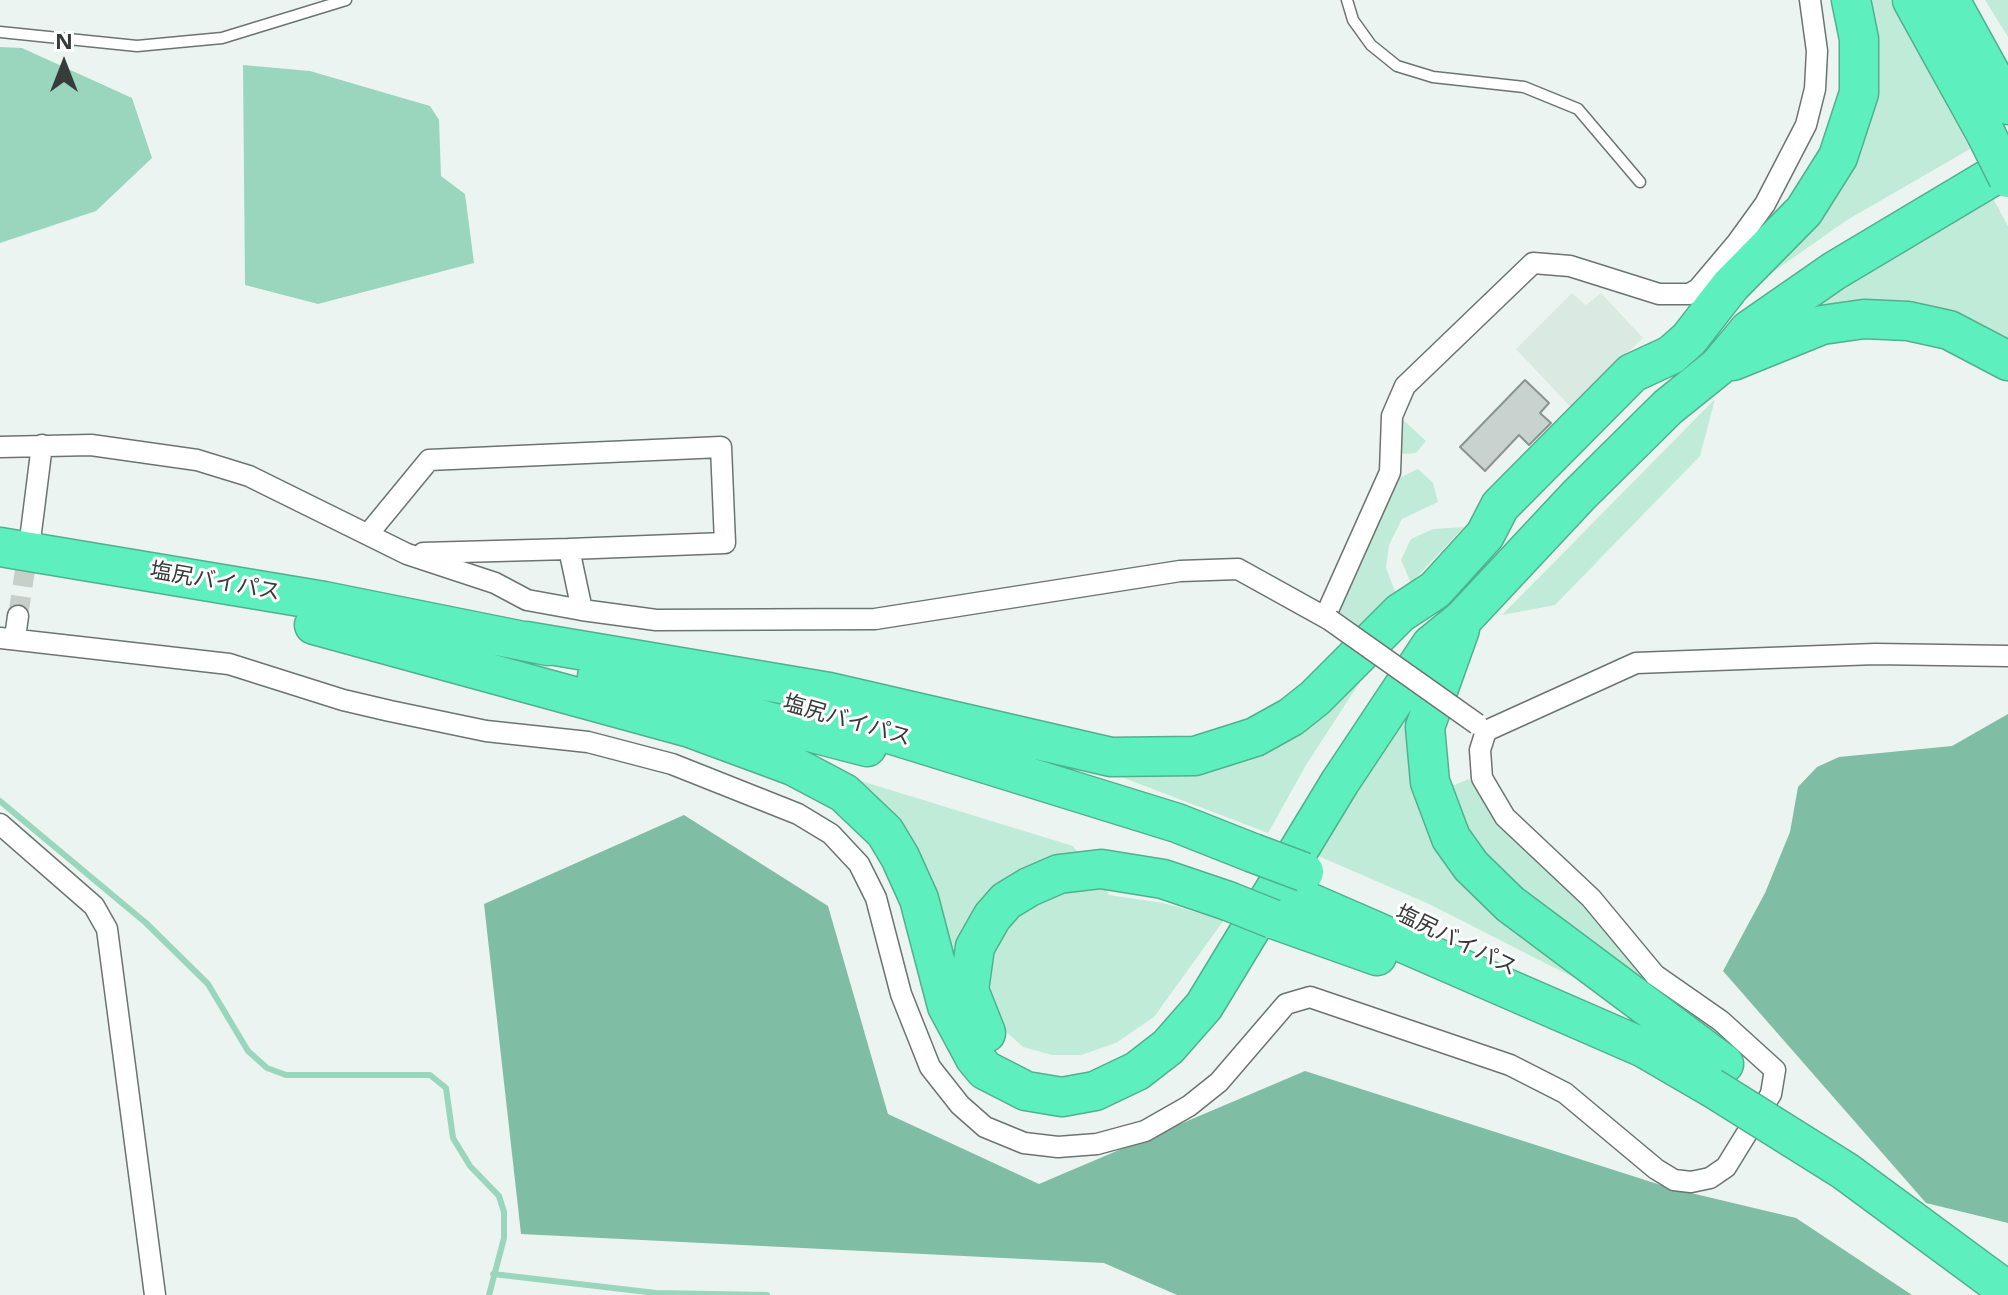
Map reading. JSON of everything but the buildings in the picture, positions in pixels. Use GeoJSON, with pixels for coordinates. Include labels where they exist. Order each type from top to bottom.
{"type":"FeatureCollection","features":[{"type":"Feature","properties":{"kind":"highway"},"geometry":{"type":"LineString","coordinates":[[1680,347],[1731,285],[1804,211],[1838,157],[1859,93],[1859,39],[1851,0]]}},
{"type":"Feature","properties":{"kind":"highway"},"geometry":{"type":"LineString","coordinates":[[1912,0],[2001,129]]}},
{"type":"Feature","properties":{"kind":"highway"},"geometry":{"type":"LineString","coordinates":[[1950,0],[2001,129],[2008,178]]}},
{"type":"Feature","properties":{"kind":"highway"},"geometry":{"type":"LineString","coordinates":[[1970,0],[2008,62]]}},
{"type":"Feature","properties":{"kind":"highway"},"geometry":{"type":"LineString","coordinates":[[526,641],[829,692],[1111,757],[1174,758],[1235,746],[1291,717],[1338,677],[1400,613],[1435,590],[1485,535],[1500,506],[1632,373],[1749,304],[1852,233],[1967,166],[2001,129]]}},
{"type":"Feature","properties":{"kind":"highway"},"geometry":{"type":"LineString","coordinates":[[314,625],[690,728],[793,766],[844,793],[885,832],[900,857],[919,899],[947,1006],[975,1058],[985,1070],[1026,1091],[1062,1097],[1095,1091],[1137,1071],[1168,1047],[1204,1006],[1431,645],[1463,619],[1515,561],[1668,407],[1708,374],[1749,330],[1834,271],[1977,182],[2008,167]]}},
{"type":"Feature","properties":{"kind":"highway"},"geometry":{"type":"LineString","coordinates":[[1708,374],[1822,325],[1864,319],[1908,321],[1949,330],[2008,361]]}},
{"type":"Feature","properties":{"kind":"highway","name":"塩尻バイパス"},"geometry":{"type":"LineString","coordinates":[[15,544],[526,641],[732,689],[925,742],[1177,823],[1240,876]]}},
{"type":"Feature","properties":{"kind":"highway","name":"塩尻バイパス"},"geometry":{"type":"LineString","coordinates":[[0,573],[314,625],[421,638],[727,709],[923,762],[1099,820],[1289,895],[1622,1042],[1707,1074]]}},
{"type":"Feature","properties":{"kind":"highway"},"geometry":{"type":"LineString","coordinates":[[1435,590],[1418,631],[1394,658],[1322,768],[1210,969],[1159,1032],[1108,1067],[1080,1074],[1036,1072],[1011,1059],[992,1041],[978,1018],[969,990],[971,962],[981,932],[1006,901],[1044,879],[1079,871],[1121,870],[1191,887],[1240,876],[1289,895],[1707,1074],[1897,1187],[2006,1283]]}},
{"type":"Feature","properties":{"kind":"highway"},"geometry":{"type":"LineString","coordinates":[[1463,619],[1425,727],[1430,782],[1451,838],[1471,866],[1510,904],[1707,1074]]}},
{"type":"Feature","properties":{"kind":"street"},"geometry":{"type":"LineString","coordinates":[[1327,618],[1390,472],[1392,416],[1405,386],[1517,277],[1533,263],[1570,266],[1659,294],[1689,294],[1698,289],[1736,244],[1765,204],[1806,125],[1815,89],[1817,51],[1810,0]]}},
{"type":"Feature","properties":{"kind":"street"},"geometry":{"type":"LineString","coordinates":[[0,447],[42,445],[152,451],[197,460],[249,476],[407,554],[495,583],[527,600],[656,620],[875,619],[1180,571],[1238,569],[1327,618],[1481,728]]}},
{"type":"Feature","properties":{"kind":"street"},"geometry":{"type":"LineString","coordinates":[[15,544],[42,445]]}},
{"type":"Feature","properties":{"kind":"street"},"geometry":{"type":"LineString","coordinates":[[369,533],[429,460],[721,447],[725,543],[407,554]]}},
{"type":"Feature","properties":{"kind":"street"},"geometry":{"type":"LineString","coordinates":[[569,549],[582,610]]}},
{"type":"Feature","properties":{"kind":"street"},"geometry":{"type":"LineString","coordinates":[[18,616],[8,638],[229,664],[343,700],[472,729],[588,742],[672,764],[798,814],[831,834],[859,864],[876,898],[901,994],[930,1067],[960,1105],[985,1127],[1024,1143],[1058,1147],[1097,1144],[1145,1131],[1189,1106],[1219,1082],[1286,1004],[1310,997],[1510,1065],[1565,1093],[1656,1169],[1674,1180],[1691,1182],[1710,1178],[1726,1167],[1771,1094],[1775,1070],[1721,1021],[1655,975],[1591,898],[1505,817],[1482,778],[1481,728]]}},
{"type":"Feature","properties":{"kind":"street"},"geometry":{"type":"LineString","coordinates":[[1481,728],[1636,663],[1875,654],[2008,656]]}},
{"type":"Feature","properties":{"kind":"street"},"geometry":{"type":"LineString","coordinates":[[0,824],[94,906],[107,929],[155,1295]]}},
{"type":"Feature","properties":{"kind":"lane"},"geometry":{"type":"LineString","coordinates":[[0,32],[137,46],[222,38],[346,0]]}},
{"type":"Feature","properties":{"kind":"lane"},"geometry":{"type":"LineString","coordinates":[[1347,0],[1353,20],[1371,45],[1397,66],[1433,77],[1524,87],[1556,97],[1578,109],[1640,182]]}},
{"type":"Feature","properties":{"kind":"shaded area"},"geometry":{"type":"Polygon","coordinates":[[[1862,0],[1890,0],[1970,149],[1847,220],[1756,284],[1834,187],[1862,0]]]}},
{"type":"Feature","properties":{"kind":"shaded area"},"geometry":{"type":"Polygon","coordinates":[[[1985,0],[2008,0],[2008,37],[1985,0]]]}},
{"type":"Feature","properties":{"kind":"shaded area"},"geometry":{"type":"Polygon","coordinates":[[[0,47],[22,48],[132,98],[152,158],[96,211],[0,243],[0,47]]]}},
{"type":"Feature","properties":{"kind":"shaded area"},"geometry":{"type":"Polygon","coordinates":[[[243,65],[310,71],[430,106],[439,120],[441,176],[465,194],[474,263],[318,304],[245,285],[243,65]]]}},
{"type":"Feature","properties":{"kind":"shaded area"},"geometry":{"type":"Polygon","coordinates":[[[1989,191],[2008,226],[2008,345],[1805,317],[1824,289],[1989,191]]]}},
{"type":"Feature","properties":{"kind":"shaded area"},"geometry":{"type":"Polygon","coordinates":[[[1572,293],[1586,305],[1601,293],[1643,338],[1626,354],[1632,361],[1579,416],[1516,349],[1572,293]]]}},
{"type":"Feature","properties":{"kind":"shaded area"},"geometry":{"type":"Polygon","coordinates":[[[1715,399],[1700,456],[1555,605],[1502,615],[1715,399]]]}},
{"type":"Feature","properties":{"kind":"shaded area"},"geometry":{"type":"Polygon","coordinates":[[[1399,416],[1426,441],[1416,453],[1404,454],[1398,450],[1399,416]]]}},
{"type":"Feature","properties":{"kind":"shaded area"},"geometry":{"type":"Polygon","coordinates":[[[1418,469],[1433,483],[1438,502],[1402,519],[1389,545],[1386,568],[1398,599],[1366,632],[1337,612],[1393,481],[1418,469]]]}},
{"type":"Feature","properties":{"kind":"shaded area"},"geometry":{"type":"Polygon","coordinates":[[[1464,527],[1411,583],[1401,560],[1411,539],[1433,529],[1464,527]]]}},
{"type":"Feature","properties":{"kind":"shaded area"},"geometry":{"type":"Polygon","coordinates":[[[1371,665],[1306,765],[1268,833],[1116,775],[1174,769],[1371,665]]]}},
{"type":"Feature","properties":{"kind":"shaded area"},"geometry":{"type":"Polygon","coordinates":[[[1412,693],[1420,698],[1408,744],[1409,774],[1422,818],[1438,847],[1606,994],[1429,904],[1309,852],[1412,693]]]}},
{"type":"Feature","properties":{"kind":"shaded area"},"geometry":{"type":"Polygon","coordinates":[[[2008,714],[2008,1223],[1926,1203],[1723,971],[1765,893],[1790,832],[1798,787],[1817,767],[1839,757],[1952,746],[2008,714]]]}},
{"type":"Feature","properties":{"kind":"shaded area"},"geometry":{"type":"Polygon","coordinates":[[[848,777],[1073,846],[1077,852],[1074,859],[1035,866],[960,991],[848,777]]]}},
{"type":"Feature","properties":{"kind":"shaded area"},"geometry":{"type":"Polygon","coordinates":[[[1469,779],[1506,833],[1587,904],[1662,986],[1652,992],[1484,863],[1442,790],[1469,779]]]}},
{"type":"Feature","properties":{"kind":"shaded area"},"geometry":{"type":"Polygon","coordinates":[[[684,815],[828,906],[888,1114],[1039,1184],[1305,1071],[1670,1188],[1796,1218],[1912,1295],[1177,1295],[1104,1263],[521,1234],[484,904],[684,815]]]}},
{"type":"Feature","properties":{"kind":"shaded area"},"geometry":{"type":"Polygon","coordinates":[[[1103,885],[1109,895],[1163,903],[1224,920],[1154,1017],[1116,1043],[1081,1055],[1052,1055],[1023,1047],[1002,1028],[985,988],[990,945],[1034,896],[1103,885]]]}},
{"type":"Feature","properties":{"kind":"waterway"},"geometry":{"type":"LineString","coordinates":[[0,801],[146,923],[208,984],[248,1051],[267,1068],[286,1075],[430,1075],[446,1088],[453,1138],[470,1166],[499,1196],[504,1212],[504,1238],[489,1295]]}},
{"type":"Feature","properties":{"kind":"waterway"},"geometry":{"type":"LineString","coordinates":[[493,1274],[656,1293],[767,1295]]}},
{"type":"Feature","properties":{"kind":"tunnel"},"geometry":{"type":"LineString","coordinates":[[18,616],[29,544]]}}]}
